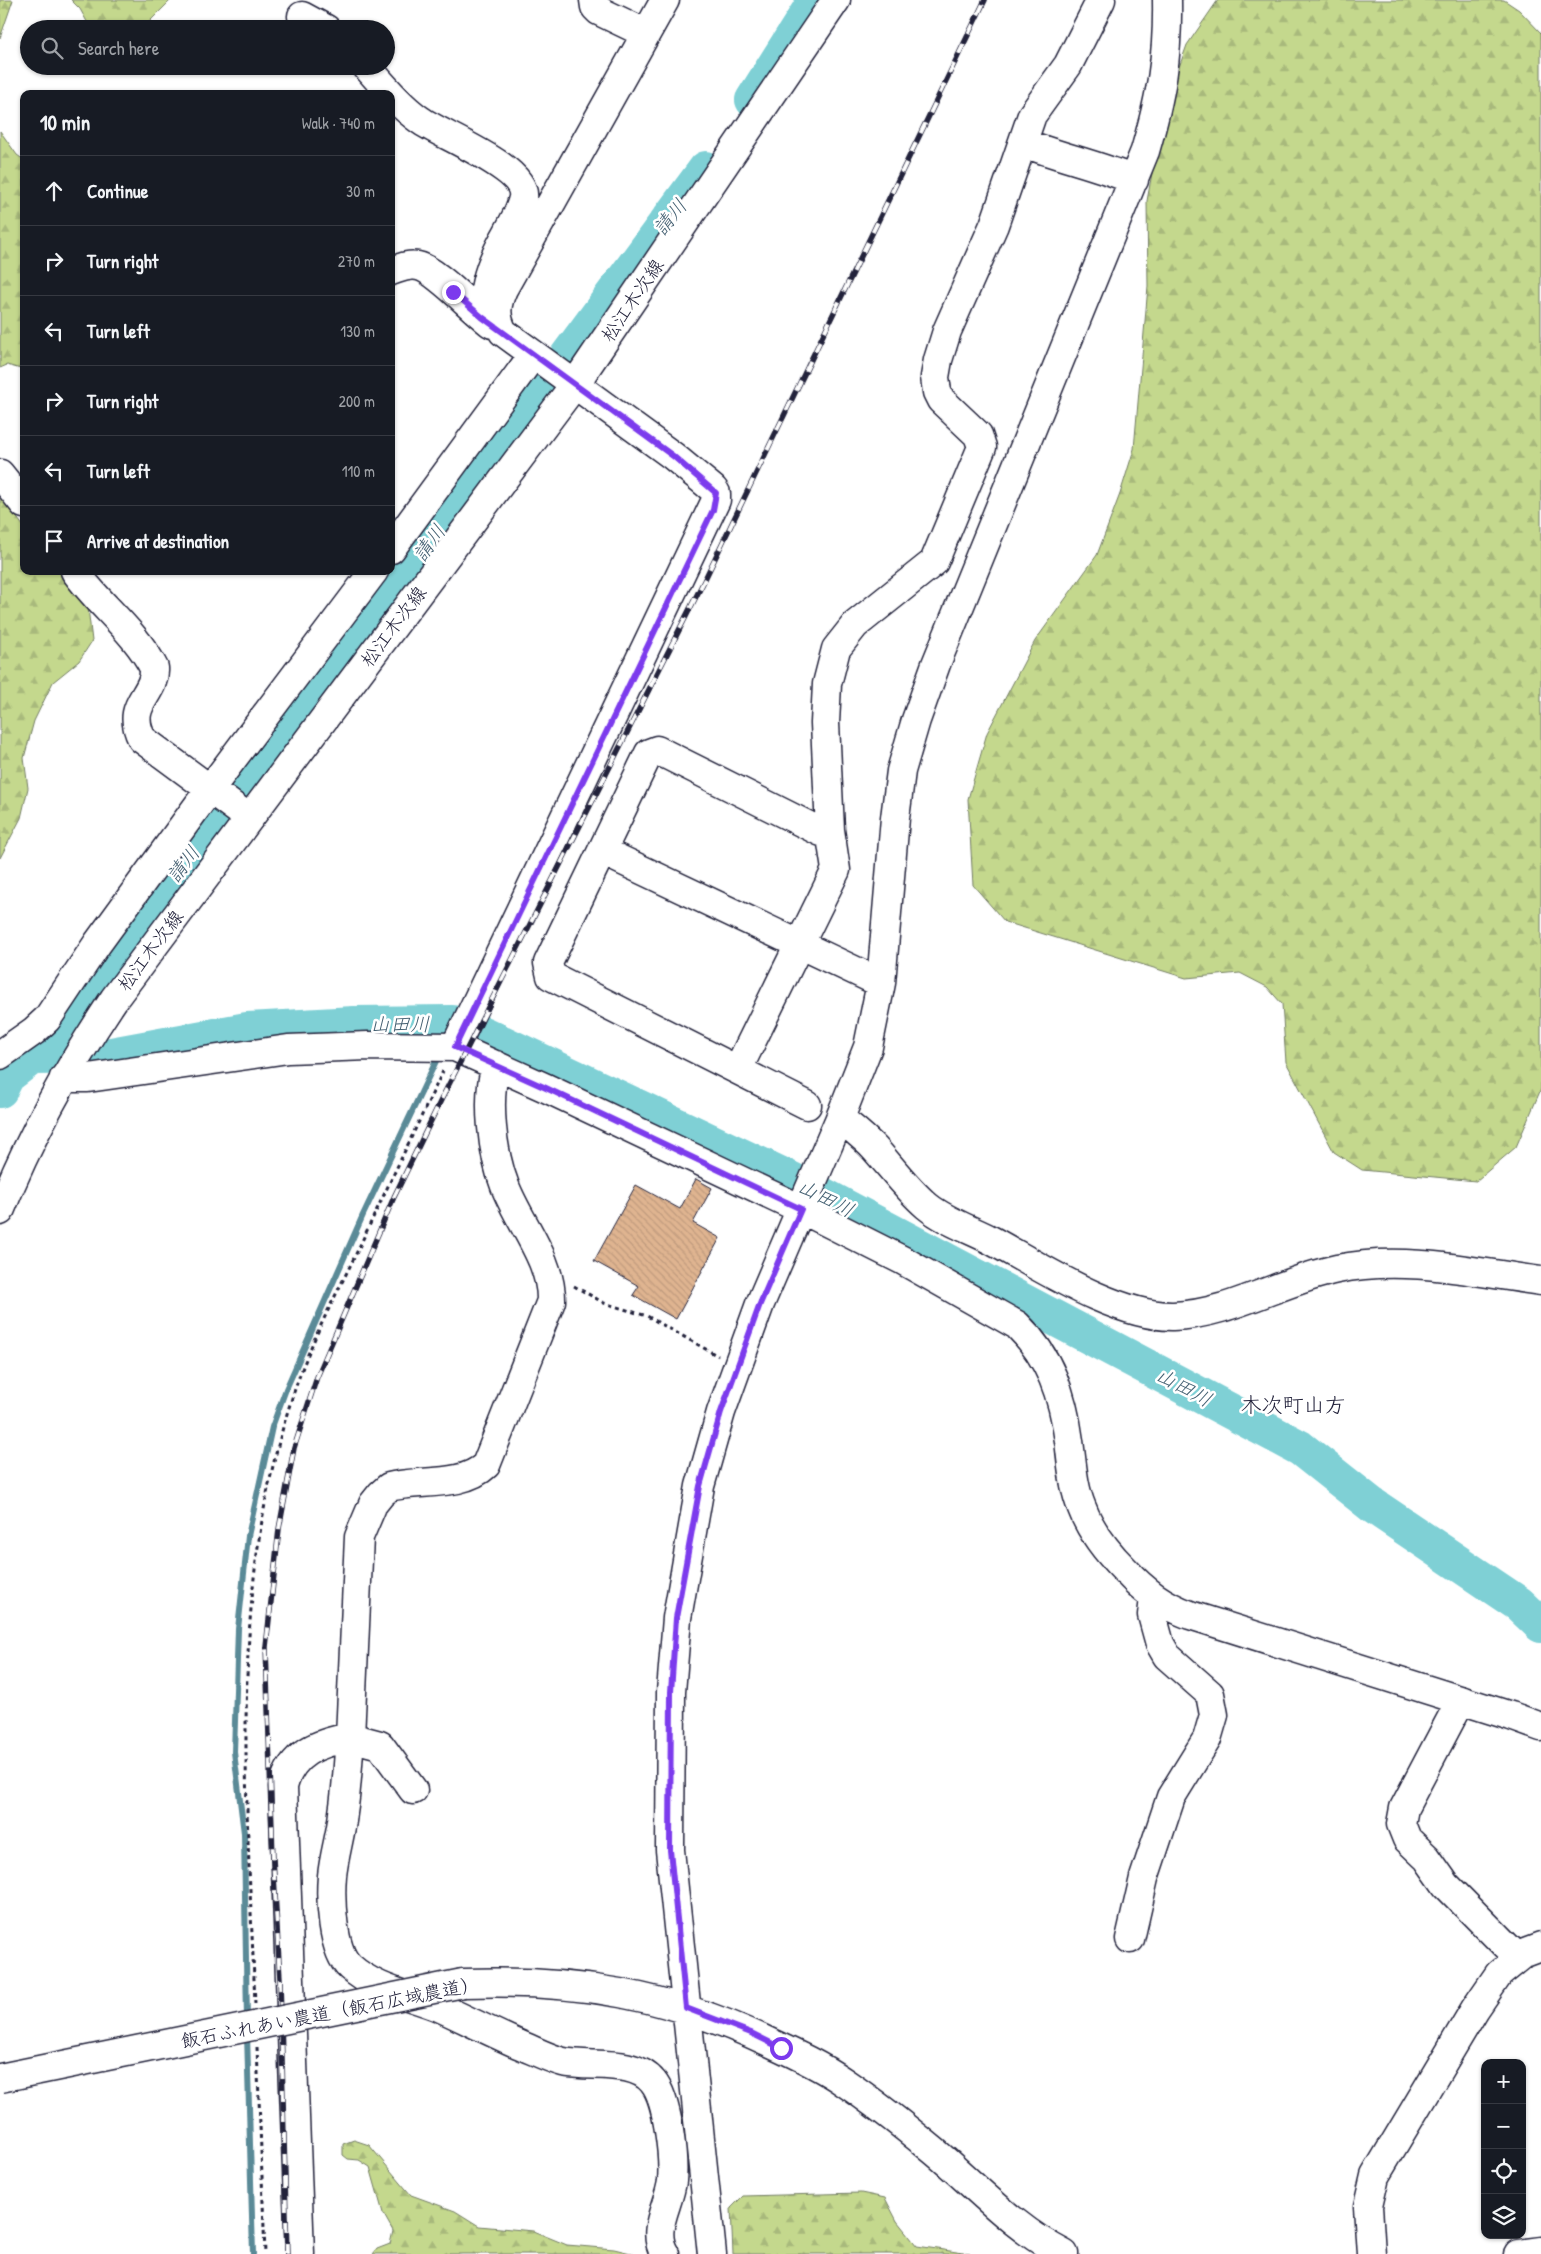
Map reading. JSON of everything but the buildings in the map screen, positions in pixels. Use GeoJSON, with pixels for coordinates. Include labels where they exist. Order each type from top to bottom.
{"type":"FeatureCollection","features":[{"type":"Feature","properties":{"kind":"street"},"geometry":{"type":"LineString","coordinates":[[594,0],[595,7],[599,11],[645,33]]}},
{"type":"Feature","properties":{"kind":"street"},"geometry":{"type":"LineString","coordinates":[[492,325],[497,314],[498,301],[503,289],[665,0]]}},
{"type":"Feature","properties":{"kind":"street","name":"松江木次線"},"geometry":{"type":"LineString","coordinates":[[0,1211],[37,1129],[66,1073],[114,999],[244,814],[575,384],[836,0]]}},
{"type":"Feature","properties":{"kind":"street"},"geometry":{"type":"LineString","coordinates":[[738,1069],[836,870],[830,830],[825,724],[831,664],[836,649],[855,625],[934,562],[982,447],[978,435],[941,400],[937,392],[935,377],[938,360],[948,331],[994,225],[1032,116],[1068,65],[1101,0]]}},
{"type":"Feature","properties":{"kind":"street"},"geometry":{"type":"LineString","coordinates":[[712,2254],[670,1850],[671,1692],[676,1618],[700,1486],[721,1412],[760,1304],[840,1118],[868,1047],[881,984],[894,818],[901,771],[916,720],[936,664],[1145,151],[1163,80],[1168,43],[1167,0]]}},
{"type":"Feature","properties":{"kind":"street"},"geometry":{"type":"LineString","coordinates":[[375,75],[390,90]]}},
{"type":"Feature","properties":{"kind":"street"},"geometry":{"type":"LineString","coordinates":[[395,95],[419,119],[440,133],[505,167],[522,186],[523,194],[519,209],[489,271],[483,299],[492,325]]}},
{"type":"Feature","properties":{"kind":"street"},"geometry":{"type":"LineString","coordinates":[[1024,143],[1060,157],[1097,165],[1134,180]]}},
{"type":"Feature","properties":{"kind":"street"},"geometry":{"type":"LineString","coordinates":[[395,269],[404,266],[424,267],[439,277],[492,325],[575,384],[708,484],[716,493],[716,500],[461,1033]]}},
{"type":"Feature","properties":{"kind":"street"},"geometry":{"type":"LineString","coordinates":[[395,544],[533,355]]}},
{"type":"Feature","properties":{"kind":"street"},"geometry":{"type":"LineString","coordinates":[[0,474],[20,499]]}},
{"type":"Feature","properties":{"kind":"street"},"geometry":{"type":"LineString","coordinates":[[0,1054],[34,1031],[47,1019],[97,944],[371,575]]}},
{"type":"Feature","properties":{"kind":"street"},"geometry":{"type":"LineString","coordinates":[[90,578],[137,641],[154,668],[152,680],[143,696],[136,716],[136,722],[142,739],[244,814]]}},
{"type":"Feature","properties":{"kind":"street"},"geometry":{"type":"LineString","coordinates":[[807,1105],[551,976],[548,963],[649,753],[657,750],[822,832],[830,830]]}},
{"type":"Feature","properties":{"kind":"street"},"geometry":{"type":"LineString","coordinates":[[602,851],[881,984]]}},
{"type":"Feature","properties":{"kind":"street"},"geometry":{"type":"LineString","coordinates":[[461,1033],[496,1065],[806,1196],[904,1261],[1017,1325],[1032,1340],[1056,1380],[1063,1406],[1073,1476],[1081,1506],[1092,1530],[1109,1554],[1154,1598],[1190,1615],[1541,1727]]}},
{"type":"Feature","properties":{"kind":"street"},"geometry":{"type":"LineString","coordinates":[[66,1073],[88,1078],[288,1049],[368,1046],[461,1033]]}},
{"type":"Feature","properties":{"kind":"street"},"geometry":{"type":"LineString","coordinates":[[496,1065],[492,1079],[494,1144],[504,1185],[546,1270],[551,1290],[551,1301],[486,1465],[479,1471],[454,1479],[389,1487],[381,1494],[365,1519],[359,1537],[350,1737],[343,1815],[332,1877],[335,1928],[341,1956],[348,1965],[374,1983],[438,2007],[545,2056],[581,2065],[628,2068],[645,2075],[653,2082],[663,2100],[672,2161],[670,2195],[659,2228],[659,2238],[665,2254]]}},
{"type":"Feature","properties":{"kind":"street"},"geometry":{"type":"LineString","coordinates":[[840,1118],[874,1149],[929,1208],[1104,1300],[1136,1312],[1173,1316],[1210,1311],[1299,1278],[1338,1268],[1377,1264],[1410,1263],[1541,1281]]}},
{"type":"Feature","properties":{"kind":"street"},"geometry":{"type":"LineString","coordinates":[[1130,1939],[1144,1878],[1171,1798],[1207,1739],[1214,1715],[1210,1694],[1167,1656],[1160,1644],[1152,1615],[1154,1598]]}},
{"type":"Feature","properties":{"kind":"street"},"geometry":{"type":"LineString","coordinates":[[1371,2254],[1368,2206],[1369,2191],[1375,2176],[1474,2009],[1499,1974],[1530,1952],[1446,1885],[1427,1858],[1407,1839],[1401,1824],[1404,1808],[1461,1700]]}},
{"type":"Feature","properties":{"kind":"street"},"geometry":{"type":"LineString","coordinates":[[300,2254],[283,1787],[286,1774],[294,1761],[304,1754],[326,1742],[350,1737],[380,1745],[413,1790]]}},
{"type":"Feature","properties":{"kind":"street","name":"飯石ふれあい農道（飯石広域農道）"},"geometry":{"type":"LineString","coordinates":[[0,2078],[462,1983],[499,1982],[586,1986],[629,1993],[686,2008],[751,2033],[844,2081],[934,2151],[1024,2230],[1064,2254]]}},
{"type":"Feature","properties":{"kind":"street"},"geometry":{"type":"LineString","coordinates":[[1518,2254],[1541,2251]]}},
{"type":"Feature","properties":{"kind":"path"},"geometry":{"type":"LineString","coordinates":[[255,2012],[244,1734],[247,1641],[256,1548],[272,1468],[295,1388],[320,1328],[461,1033]]}},
{"type":"Feature","properties":{"kind":"path"},"geometry":{"type":"LineString","coordinates":[[546,1270],[604,1303],[647,1316],[725,1360]]}},
{"type":"Feature","properties":{"kind":"path"},"geometry":{"type":"LineString","coordinates":[[256,2042],[265,2254]]}},
{"type":"Feature","properties":{"kind":"green space"},"geometry":{"type":"Polygon","coordinates":[[[0,0],[13,0],[0,38],[0,0]]]}},
{"type":"Feature","properties":{"kind":"green space"},"geometry":{"type":"Polygon","coordinates":[[[71,0],[171,0],[151,20],[86,20],[80,9],[71,0]]]}},
{"type":"Feature","properties":{"kind":"green space"},"geometry":{"type":"Polygon","coordinates":[[[1218,0],[1504,0],[1519,10],[1541,33],[1541,1089],[1516,1147],[1476,1181],[1362,1170],[1334,1152],[1286,1062],[1282,1004],[1267,987],[1240,973],[1186,978],[1005,922],[973,885],[968,799],[987,733],[1035,641],[1097,555],[1120,494],[1134,449],[1148,286],[1147,201],[1163,112],[1187,45],[1218,0]]]}},
{"type":"Feature","properties":{"kind":"green space"},"geometry":{"type":"Polygon","coordinates":[[[0,131],[20,157],[20,369],[7,365],[0,368],[0,131]]]}},
{"type":"Feature","properties":{"kind":"green space"},"geometry":{"type":"Polygon","coordinates":[[[0,495],[20,522],[20,575],[66,575],[88,608],[92,641],[79,661],[53,682],[34,721],[24,758],[28,788],[21,818],[0,858],[0,495]]]}},
{"type":"Feature","properties":{"kind":"green space"},"geometry":{"type":"Polygon","coordinates":[[[354,2140],[369,2145],[411,2195],[455,2211],[479,2226],[533,2231],[567,2245],[614,2249],[635,2254],[373,2254],[377,2249],[390,2244],[393,2231],[383,2213],[370,2167],[359,2160],[348,2159],[343,2155],[343,2144],[354,2140]]]}},
{"type":"Feature","properties":{"kind":"green space"},"geometry":{"type":"Polygon","coordinates":[[[861,2193],[885,2198],[897,2221],[917,2246],[970,2254],[733,2254],[731,2208],[743,2196],[861,2193]]]}},
{"type":"Feature","properties":{"kind":"waterway","name":"請川"},"geometry":{"type":"LineString","coordinates":[[753,100],[816,0]]}},
{"type":"Feature","properties":{"kind":"waterway","name":"請川"},"geometry":{"type":"LineString","coordinates":[[0,1090],[7,1076],[32,1057],[79,998],[370,623],[706,169]]}},
{"type":"Feature","properties":{"kind":"waterway","name":"山田川"},"geometry":{"type":"LineString","coordinates":[[32,1057],[106,1056],[247,1030],[354,1024],[452,1023],[485,1035],[809,1188],[1300,1448],[1372,1505],[1519,1604],[1541,1625]]}},
{"type":"Feature","properties":{"kind":"waterway"},"geometry":{"type":"LineString","coordinates":[[247,2021],[244,1833],[234,1752],[238,1629],[248,1536],[272,1427],[286,1389],[363,1215],[437,1059]]}},
{"type":"Feature","properties":{"kind":"waterway"},"geometry":{"type":"LineString","coordinates":[[247,2034],[253,2254]]}},
{"type":"Feature","properties":{"kind":"railway"},"geometry":{"type":"LineString","coordinates":[[287,2254],[280,1979],[273,1858],[266,1647],[279,1529],[294,1448],[317,1377],[394,1197],[442,1098],[704,581],[985,0]]}},
{"type":"Feature","properties":{"kind":"district","name":"木次町山方"},"geometry":{"type":"Point","coordinates":[1293,1405]}},
{"type":"Feature","properties":{"kind":"route"},"geometry":{"type":"LineString","coordinates":[[453,292],[482,317],[673,456],[708,484],[716,493],[713,510],[455,1047],[801,1209],[760,1304],[721,1412],[700,1486],[686,1553],[676,1618],[671,1692],[670,1850],[686,2008],[751,2033],[781,2048]]}}]}
